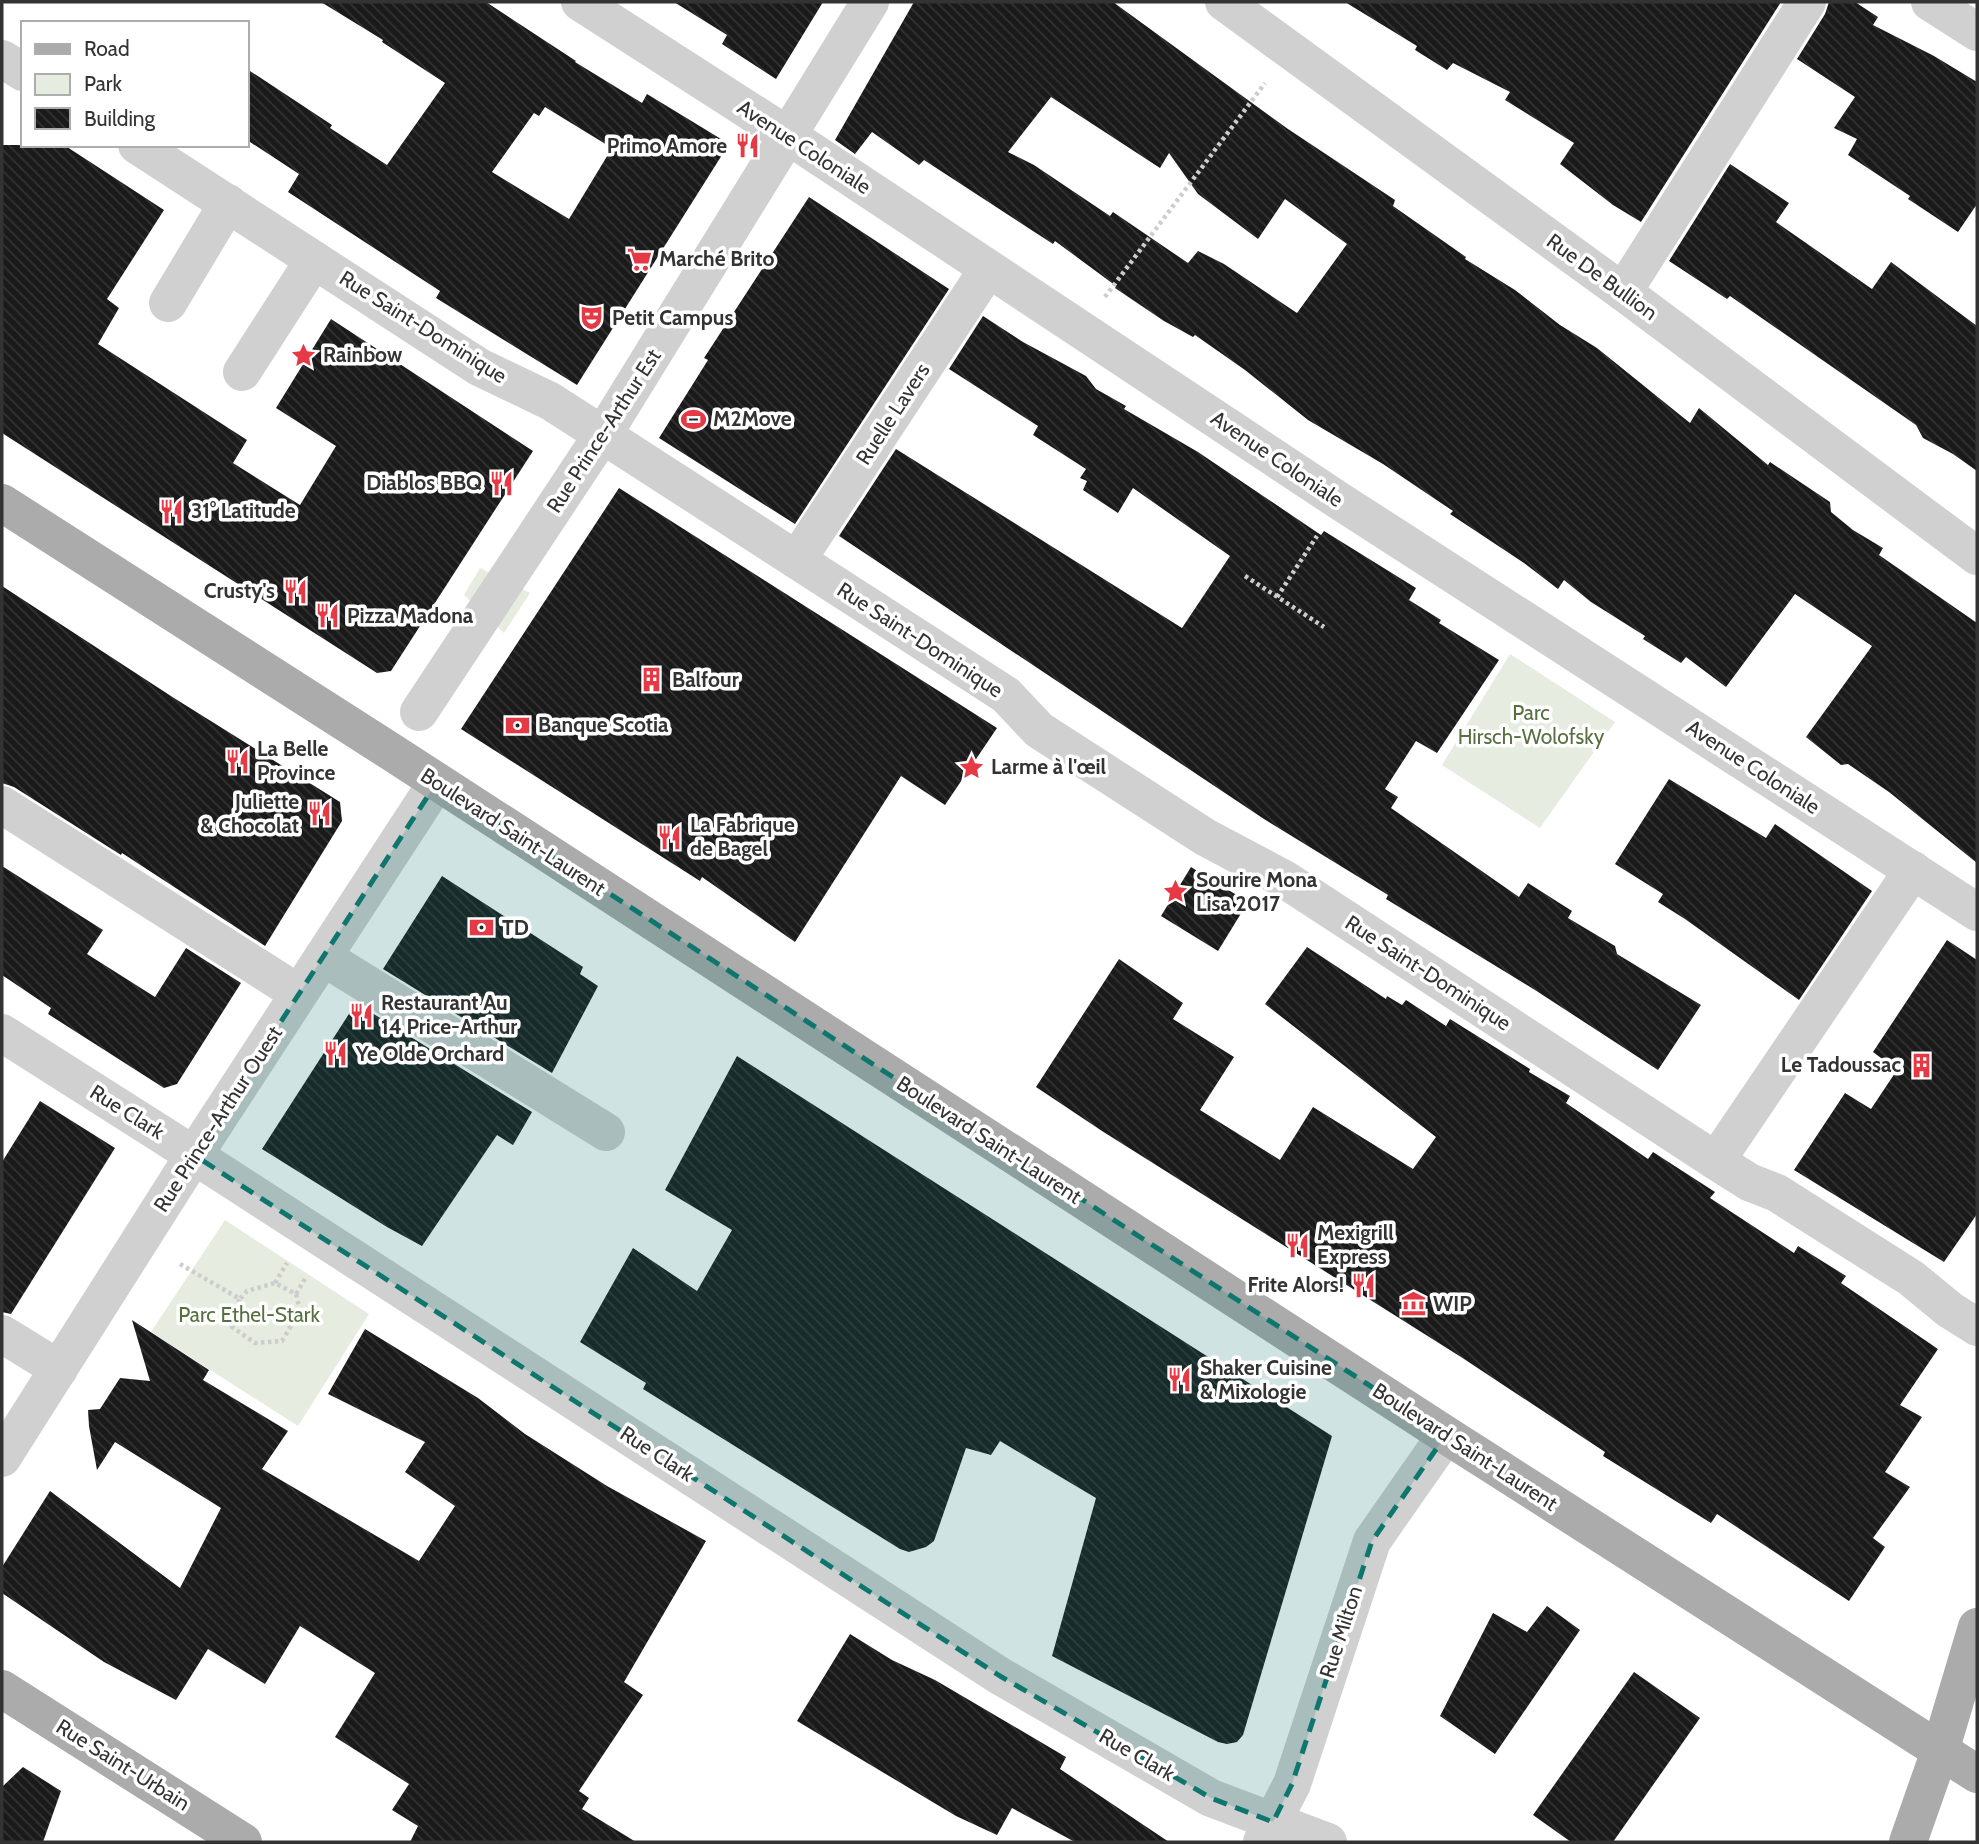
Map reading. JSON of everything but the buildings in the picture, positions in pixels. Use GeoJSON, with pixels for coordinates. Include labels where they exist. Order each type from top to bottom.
{"type":"FeatureCollection","features":[{"type":"Feature","properties":{"kind":"main road","name":"Boulevard Saint-Laurent"},"geometry":{"type":"LineString","coordinates":[[2,503],[1446,1435],[1977,1774]]}},
{"type":"Feature","properties":{"kind":"main road"},"geometry":{"type":"LineString","coordinates":[[1908,1842],[1940,1751],[1977,1627]]}},
{"type":"Feature","properties":{"kind":"main road","name":"Rue Saint-Urbain"},"geometry":{"type":"LineString","coordinates":[[2,1689],[243,1842]]}},
{"type":"Feature","properties":{"kind":"street","name":"Avenue Coloniale"},"geometry":{"type":"LineString","coordinates":[[580,2],[787,135],[1341,502],[1977,912]]}},
{"type":"Feature","properties":{"kind":"street","name":"Rue Prince-Arthur Est"},"geometry":{"type":"LineString","coordinates":[[419,712],[603,435],[870,2]]}},
{"type":"Feature","properties":{"kind":"street","name":"Rue De Bullion"},"geometry":{"type":"LineString","coordinates":[[1224,2],[1623,292],[1977,556]]}},
{"type":"Feature","properties":{"kind":"street"},"geometry":{"type":"LineString","coordinates":[[1623,292],[1807,2]]}},
{"type":"Feature","properties":{"kind":"street"},"geometry":{"type":"LineString","coordinates":[[1930,2],[1977,32]]}},
{"type":"Feature","properties":{"kind":"street"},"geometry":{"type":"LineString","coordinates":[[2,59],[21,71]]}},
{"type":"Feature","properties":{"kind":"street","name":"Rue Saint-Dominique"},"geometry":{"type":"LineString","coordinates":[[140,147],[479,367],[550,401],[603,435],[1006,695],[1039,730],[1205,837],[1283,879],[1749,1182],[1777,1193],[1911,1278],[1950,1310],[1977,1327]]}},
{"type":"Feature","properties":{"kind":"street"},"geometry":{"type":"LineString","coordinates":[[168,303],[228,203]]}},
{"type":"Feature","properties":{"kind":"street"},"geometry":{"type":"LineString","coordinates":[[242,372],[314,260]]}},
{"type":"Feature","properties":{"kind":"street","name":"Ruelle Lavers"},"geometry":{"type":"LineString","coordinates":[[797,560],[988,269]]}},
{"type":"Feature","properties":{"kind":"street","name":"Rue Prince-Arthur Ouest"},"geometry":{"type":"LineString","coordinates":[[2,1458],[298,993],[437,782]]}},
{"type":"Feature","properties":{"kind":"street"},"geometry":{"type":"LineString","coordinates":[[2,805],[298,993]]}},
{"type":"Feature","properties":{"kind":"street"},"geometry":{"type":"LineString","coordinates":[[1716,1161],[1913,870]]}},
{"type":"Feature","properties":{"kind":"street"},"geometry":{"type":"LineString","coordinates":[[323,957],[606,1132]]}},
{"type":"Feature","properties":{"kind":"street","name":"Rue Clark"},"geometry":{"type":"LineString","coordinates":[[2,1034],[194,1155],[1000,1676],[1268,1832],[1328,1842]]}},
{"type":"Feature","properties":{"kind":"street"},"geometry":{"type":"LineString","coordinates":[[2,1334],[59,1369]]}},
{"type":"Feature","properties":{"kind":"street","name":"Rue Milton"},"geometry":{"type":"LineString","coordinates":[[1268,1832],[1292,1784],[1372,1541],[1446,1435]]}},
{"type":"Feature","properties":{"kind":"path"},"geometry":{"type":"LineString","coordinates":[[1100,303],[1265,82]]}},
{"type":"Feature","properties":{"kind":"path"},"geometry":{"type":"LineString","coordinates":[[1277,597],[1319,534]]}},
{"type":"Feature","properties":{"kind":"path"},"geometry":{"type":"LineString","coordinates":[[1245,576],[1324,627]]}},
{"type":"Feature","properties":{"kind":"path"},"geometry":{"type":"LineString","coordinates":[[293,1255],[275,1283],[247,1292],[240,1299],[234,1310],[232,1327],[256,1343],[282,1341],[300,1311],[296,1294],[313,1268]]}},
{"type":"Feature","properties":{"kind":"path"},"geometry":{"type":"LineString","coordinates":[[180,1264],[240,1299]]}},
{"type":"Feature","properties":{"kind":"path"},"geometry":{"type":"LineString","coordinates":[[275,1283],[296,1294]]}},
{"type":"Feature","properties":{"kind":"highlighted area"},"geometry":{"type":"Polygon","coordinates":[[[437,782],[1446,1435],[1372,1541],[1292,1784],[1273,1822],[1211,1798],[1000,1676],[194,1155],[437,782]]]}},
{"type":"Feature","properties":{"kind":"green space"},"geometry":{"type":"Polygon","coordinates":[[[480,568],[530,593],[504,633],[464,595],[480,568]]]}},
{"type":"Feature","properties":{"kind":"green space","name":"Parc Hirsch-Wolofsky"},"geometry":{"type":"Polygon","coordinates":[[[1510,654],[1615,722],[1540,828],[1442,765],[1510,654]]]}},
{"type":"Feature","properties":{"kind":"green space","name":"Parc Ethel-Stark"},"geometry":{"type":"Polygon","coordinates":[[[225,1220],[369,1314],[298,1426],[151,1332],[225,1220]]]}},
{"type":"Feature","properties":{"kind":"place","name":"Primo Amore"},"geometry":{"type":"Point","coordinates":[747,146]}},
{"type":"Feature","properties":{"kind":"place","name":"Marché Brito"},"geometry":{"type":"Point","coordinates":[639,259]}},
{"type":"Feature","properties":{"kind":"place","name":"Petit Campus"},"geometry":{"type":"Point","coordinates":[592,318]}},
{"type":"Feature","properties":{"kind":"place","name":"Rainbow"},"geometry":{"type":"Point","coordinates":[303,355]}},
{"type":"Feature","properties":{"kind":"place","name":"M2Move"},"geometry":{"type":"Point","coordinates":[693,419]}},
{"type":"Feature","properties":{"kind":"place","name":"Diablos BBQ"},"geometry":{"type":"Point","coordinates":[502,483]}},
{"type":"Feature","properties":{"kind":"place","name":"31° Latitude"},"geometry":{"type":"Point","coordinates":[171,511]}},
{"type":"Feature","properties":{"kind":"place","name":"Crusty's"},"geometry":{"type":"Point","coordinates":[295,591]}},
{"type":"Feature","properties":{"kind":"place","name":"Pizza Madona"},"geometry":{"type":"Point","coordinates":[327,616]}},
{"type":"Feature","properties":{"kind":"place","name":"Balfour"},"geometry":{"type":"Point","coordinates":[652,680]}},
{"type":"Feature","properties":{"kind":"place","name":"Banque Scotia"},"geometry":{"type":"Point","coordinates":[518,725]}},
{"type":"Feature","properties":{"kind":"place","name":"La Belle Province"},"geometry":{"type":"Point","coordinates":[237,761]}},
{"type":"Feature","properties":{"kind":"place","name":"Larme à l'œil"},"geometry":{"type":"Point","coordinates":[971,767]}},
{"type":"Feature","properties":{"kind":"place","name":"Juliette & Chocolat"},"geometry":{"type":"Point","coordinates":[319,814]}},
{"type":"Feature","properties":{"kind":"place","name":"La Fabrique de Bagel"},"geometry":{"type":"Point","coordinates":[670,837]}},
{"type":"Feature","properties":{"kind":"place","name":"Sourire Mona Lisa 2017"},"geometry":{"type":"Point","coordinates":[1176,892]}},
{"type":"Feature","properties":{"kind":"place","name":"TD"},"geometry":{"type":"Point","coordinates":[482,928]}},
{"type":"Feature","properties":{"kind":"place","name":"Restaurant Au 14 Price-Arthur"},"geometry":{"type":"Point","coordinates":[361,1015]}},
{"type":"Feature","properties":{"kind":"place","name":"Ye Olde Orchard"},"geometry":{"type":"Point","coordinates":[336,1054]}},
{"type":"Feature","properties":{"kind":"place","name":"Le Tadoussac"},"geometry":{"type":"Point","coordinates":[1921,1065]}},
{"type":"Feature","properties":{"kind":"place","name":"Mexigrill Express"},"geometry":{"type":"Point","coordinates":[1297,1245]}},
{"type":"Feature","properties":{"kind":"place","name":"Frite Alors!"},"geometry":{"type":"Point","coordinates":[1364,1285]}},
{"type":"Feature","properties":{"kind":"place","name":"WIP"},"geometry":{"type":"Point","coordinates":[1413,1304]}},
{"type":"Feature","properties":{"kind":"place","name":"Shaker Cuisine & Mixologie"},"geometry":{"type":"Point","coordinates":[1180,1380]}}]}
